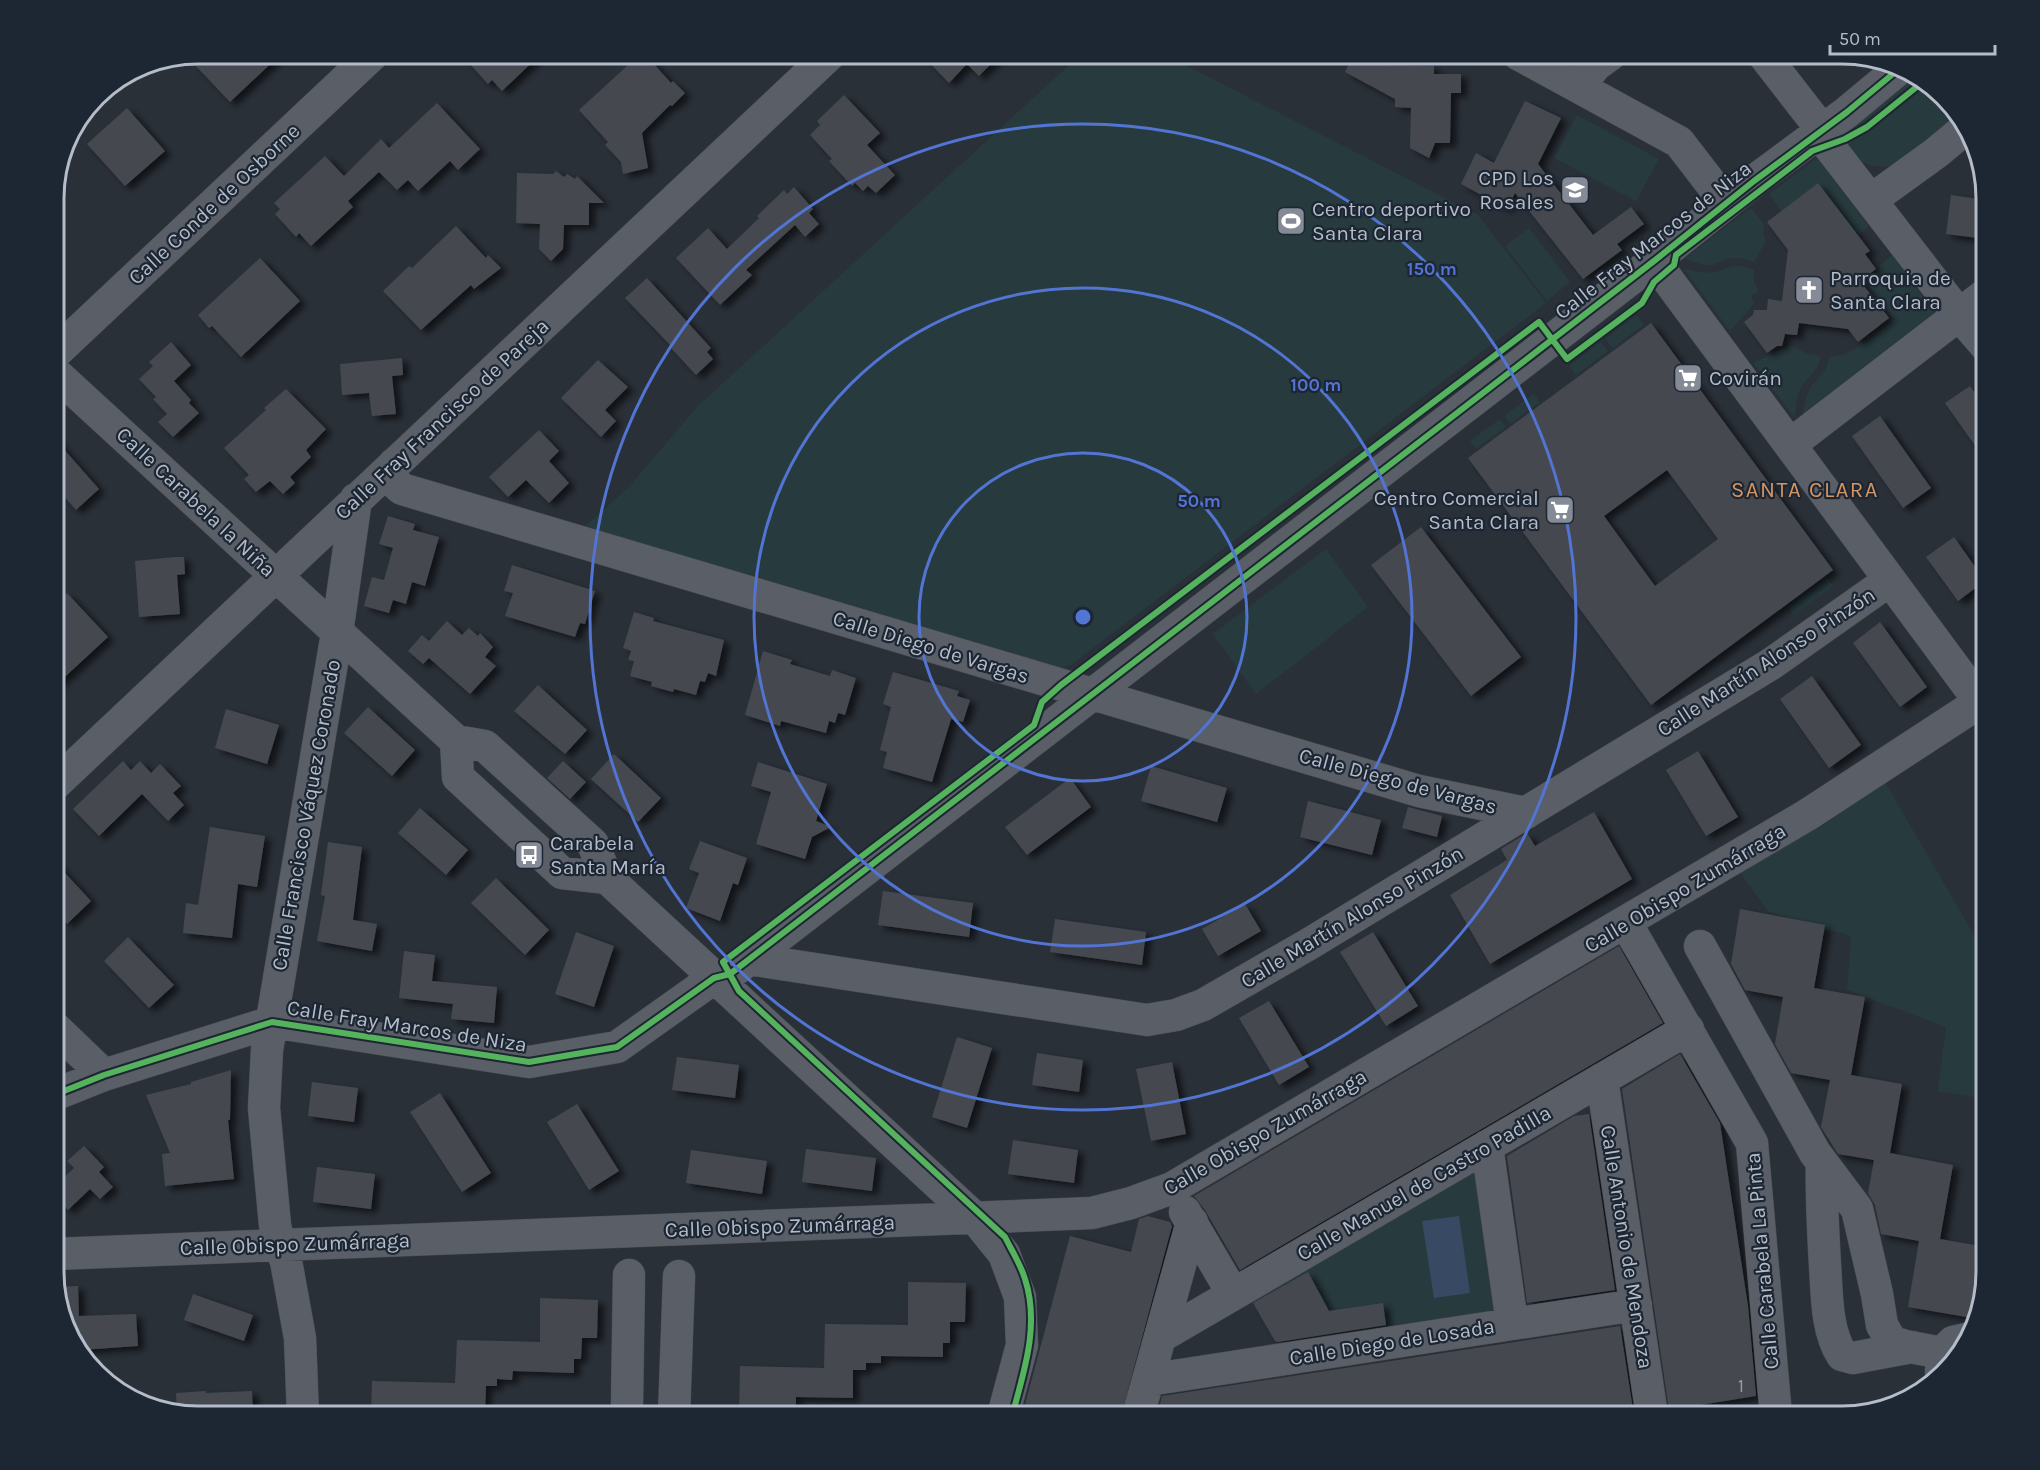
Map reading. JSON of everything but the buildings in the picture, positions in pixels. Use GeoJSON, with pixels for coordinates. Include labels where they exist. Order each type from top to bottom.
{"type":"FeatureCollection","features":[{"type":"Feature","properties":{"kind":"street","name":"Calle Conde de Osborne"},"geometry":{"type":"LineString","coordinates":[[65,344],[362,64]]}},
{"type":"Feature","properties":{"kind":"street","name":"Calle Fray Francisco de Pareja"},"geometry":{"type":"LineString","coordinates":[[65,774],[819,64]]}},
{"type":"Feature","properties":{"kind":"street"},"geometry":{"type":"LineString","coordinates":[[1537,64],[1679,142],[1726,203]]}},
{"type":"Feature","properties":{"kind":"street"},"geometry":{"type":"LineString","coordinates":[[1578,86],[1597,64]]}},
{"type":"Feature","properties":{"kind":"street"},"geometry":{"type":"LineString","coordinates":[[1771,64],[1822,130],[1828,145],[1976,334]]}},
{"type":"Feature","properties":{"kind":"street","name":"Calle Fray Marcos de Niza"},"geometry":{"type":"LineString","coordinates":[[65,1091],[104,1075],[272,1022],[529,1062],[617,1047],[714,978],[730,974],[749,960],[1094,695],[1726,203],[1847,112],[1892,75]]}},
{"type":"Feature","properties":{"kind":"street"},"geometry":{"type":"LineString","coordinates":[[1871,200],[1959,134]]}},
{"type":"Feature","properties":{"kind":"street"},"geometry":{"type":"LineString","coordinates":[[1654,261],[1976,697]]}},
{"type":"Feature","properties":{"kind":"street"},"geometry":{"type":"LineString","coordinates":[[1791,444],[1976,302]]}},
{"type":"Feature","properties":{"kind":"street","name":"Calle Carabela la Niña"},"geometry":{"type":"LineString","coordinates":[[65,382],[456,741]]}},
{"type":"Feature","properties":{"kind":"street","name":"Calle Diego de Vargas"},"geometry":{"type":"LineString","coordinates":[[394,464],[392,480],[402,489],[1419,790],[1526,813]]}},
{"type":"Feature","properties":{"kind":"street","name":"Calle Francisco Váquez Coronado"},"geometry":{"type":"LineString","coordinates":[[303,1406],[300,1338],[286,1261],[279,1245],[275,1225],[264,1108],[267,1050],[337,633],[356,500]]}},
{"type":"Feature","properties":{"kind":"street","name":"Calle Martín Alonso Pinzón"},"geometry":{"type":"LineString","coordinates":[[749,960],[1147,1020],[1176,1015],[1203,1005],[1309,944],[1771,664],[1890,580]]}},
{"type":"Feature","properties":{"kind":"street","name":"Calle Obispo Zumárraga"},"geometry":{"type":"LineString","coordinates":[[65,1254],[1092,1213],[1131,1203],[1172,1188],[1626,923],[1976,710]]}},
{"type":"Feature","properties":{"kind":"street"},"geometry":{"type":"LineString","coordinates":[[607,878],[562,873],[458,777],[456,741],[485,746],[593,844],[607,878],[975,1218],[1004,1254],[1020,1297],[1022,1345],[1007,1406]]}},
{"type":"Feature","properties":{"kind":"street","name":"Calle Carabela La Pinta"},"geometry":{"type":"LineString","coordinates":[[1626,923],[1752,1143],[1775,1406]]}},
{"type":"Feature","properties":{"kind":"street"},"geometry":{"type":"LineString","coordinates":[[1700,946],[1822,1163],[1857,1209],[1882,1325],[1891,1341],[1940,1353]]}},
{"type":"Feature","properties":{"kind":"street","name":"Calle Manuel de Castro Padilla"},"geometry":{"type":"LineString","coordinates":[[1160,1337],[1602,1079],[1683,1020],[1722,985]]}},
{"type":"Feature","properties":{"kind":"street"},"geometry":{"type":"LineString","coordinates":[[65,1038],[104,1075]]}},
{"type":"Feature","properties":{"kind":"street","name":"Calle Antonio de Mendoza"},"geometry":{"type":"LineString","coordinates":[[1602,1079],[1651,1406]]}},
{"type":"Feature","properties":{"kind":"street"},"geometry":{"type":"LineString","coordinates":[[1487,1146],[1512,1323]]}},
{"type":"Feature","properties":{"kind":"street"},"geometry":{"type":"LineString","coordinates":[[1822,1163],[1821,1199],[1828,1307],[1835,1344],[1842,1355],[1853,1358],[1940,1353]]}},
{"type":"Feature","properties":{"kind":"street"},"geometry":{"type":"LineString","coordinates":[[1172,1188],[1233,1294]]}},
{"type":"Feature","properties":{"kind":"street"},"geometry":{"type":"LineString","coordinates":[[1141,1406],[1192,1222]]}},
{"type":"Feature","properties":{"kind":"street"},"geometry":{"type":"LineString","coordinates":[[628,1406],[629,1275]]}},
{"type":"Feature","properties":{"kind":"street"},"geometry":{"type":"LineString","coordinates":[[674,1406],[679,1276]]}},
{"type":"Feature","properties":{"kind":"street","name":"Calle Diego de Losada"},"geometry":{"type":"LineString","coordinates":[[1148,1380],[1636,1305]]}},
{"type":"Feature","properties":{"kind":"street"},"geometry":{"type":"LineString","coordinates":[[641,1406],[649,1403],[660,1406]]}},
{"type":"Feature","properties":{"kind":"green space"},"geometry":{"type":"Polygon","coordinates":[[[1070,64],[1184,64],[1478,215],[1546,303],[1071,665],[1058,668],[583,528],[628,488],[697,407],[1070,64]]]}},
{"type":"Feature","properties":{"kind":"green space"},"geometry":{"type":"Polygon","coordinates":[[[1903,79],[1923,92],[1942,110],[1954,126],[1893,166],[1873,166],[1852,156],[1845,139],[1848,125],[1903,79]]]}},
{"type":"Feature","properties":{"kind":"green space"},"geometry":{"type":"Polygon","coordinates":[[[1577,115],[1659,159],[1636,201],[1554,158],[1577,115]]]}},
{"type":"Feature","properties":{"kind":"green space"},"geometry":{"type":"Polygon","coordinates":[[[1817,158],[1869,226],[1858,235],[1818,183],[1781,211],[1769,194],[1817,158]]]}},
{"type":"Feature","properties":{"kind":"green space"},"geometry":{"type":"Polygon","coordinates":[[[1751,208],[1764,224],[1763,233],[1766,241],[1754,262],[1730,258],[1712,265],[1704,265],[1684,259],[1751,208]]]}},
{"type":"Feature","properties":{"kind":"green space"},"geometry":{"type":"Polygon","coordinates":[[[1529,228],[1570,282],[1547,301],[1505,246],[1529,228]]]}},
{"type":"Feature","properties":{"kind":"green space"},"geometry":{"type":"Polygon","coordinates":[[[1892,255],[1936,315],[1802,419],[1809,390],[1824,372],[1829,357],[1847,353],[1856,348],[1894,319],[1865,281],[1880,270],[1878,267],[1892,255]]]}},
{"type":"Feature","properties":{"kind":"green space"},"geometry":{"type":"Polygon","coordinates":[[[1732,266],[1754,270],[1754,281],[1758,292],[1751,295],[1754,304],[1730,331],[1683,268],[1708,273],[1732,266]]]}},
{"type":"Feature","properties":{"kind":"green space"},"geometry":{"type":"Polygon","coordinates":[[[1637,315],[1644,325],[1613,348],[1605,339],[1637,315]]]}},
{"type":"Feature","properties":{"kind":"green space"},"geometry":{"type":"Polygon","coordinates":[[[1601,342],[1608,351],[1576,375],[1569,366],[1601,342]]]}},
{"type":"Feature","properties":{"kind":"green space"},"geometry":{"type":"Polygon","coordinates":[[[1790,345],[1808,354],[1820,356],[1816,370],[1800,389],[1795,418],[1753,363],[1790,345]]]}},
{"type":"Feature","properties":{"kind":"green space"},"geometry":{"type":"Polygon","coordinates":[[[1534,393],[1540,402],[1510,424],[1504,416],[1534,393]]]}},
{"type":"Feature","properties":{"kind":"green space"},"geometry":{"type":"Polygon","coordinates":[[[1500,419],[1506,427],[1476,449],[1470,441],[1500,419]]]}},
{"type":"Feature","properties":{"kind":"green space"},"geometry":{"type":"Polygon","coordinates":[[[1326,549],[1368,607],[1256,694],[1213,634],[1326,549]]]}},
{"type":"Feature","properties":{"kind":"green space"},"geometry":{"type":"Polygon","coordinates":[[[1827,578],[1833,586],[1794,615],[1788,607],[1827,578]]]}},
{"type":"Feature","properties":{"kind":"green space"},"geometry":{"type":"Polygon","coordinates":[[[1882,777],[1974,935],[1976,933],[1976,1097],[1938,1091],[1946,1027],[1847,990],[1851,936],[1769,912],[1738,870],[1882,777]]]}},
{"type":"Feature","properties":{"kind":"green space"},"geometry":{"type":"Polygon","coordinates":[[[1471,1170],[1478,1172],[1499,1312],[1283,1345],[1275,1341],[1251,1299],[1471,1170]]]}},
{"type":"Feature","properties":{"kind":"water"},"geometry":{"type":"Polygon","coordinates":[[[1459,1216],[1470,1293],[1434,1298],[1422,1221],[1459,1216]]]}},
{"type":"Feature","properties":{"kind":"cycle path"},"geometry":{"type":"LineString","coordinates":[[65,1091],[104,1075],[272,1022],[529,1062],[617,1047],[714,978],[730,974],[1654,261],[1754,181],[1847,112],[1892,75]]}},
{"type":"Feature","properties":{"kind":"cycle path"},"geometry":{"type":"LineString","coordinates":[[1015,1406],[1029,1348],[1031,1313],[1023,1274],[1005,1237],[739,991],[723,962],[1034,725],[1042,702],[1061,685],[1539,322],[1567,359],[1642,303],[1654,282],[1674,265],[1676,255],[1812,151],[1845,139],[1867,127],[1916,87]]}},
{"type":"Feature","properties":{"kind":"place","name":"CPD Los Rosales"},"geometry":{"type":"Point","coordinates":[1575,190]}},
{"type":"Feature","properties":{"kind":"place","name":"Centro deportivo Santa Clara"},"geometry":{"type":"Point","coordinates":[1291,221]}},
{"type":"Feature","properties":{"kind":"place","name":"Parroquia de Santa Clara"},"geometry":{"type":"Point","coordinates":[1809,290]}},
{"type":"Feature","properties":{"kind":"place","name":"Covirán"},"geometry":{"type":"Point","coordinates":[1688,378]}},
{"type":"Feature","properties":{"kind":"place","name":"Centro Comercial Santa Clara"},"geometry":{"type":"Point","coordinates":[1560,510]}},
{"type":"Feature","properties":{"kind":"place","name":"Carabela Santa María"},"geometry":{"type":"Point","coordinates":[529,855]}},
{"type":"Feature","properties":{"kind":"district","name":"SANTA CLARA"},"geometry":{"type":"Point","coordinates":[1805,490]}}]}
